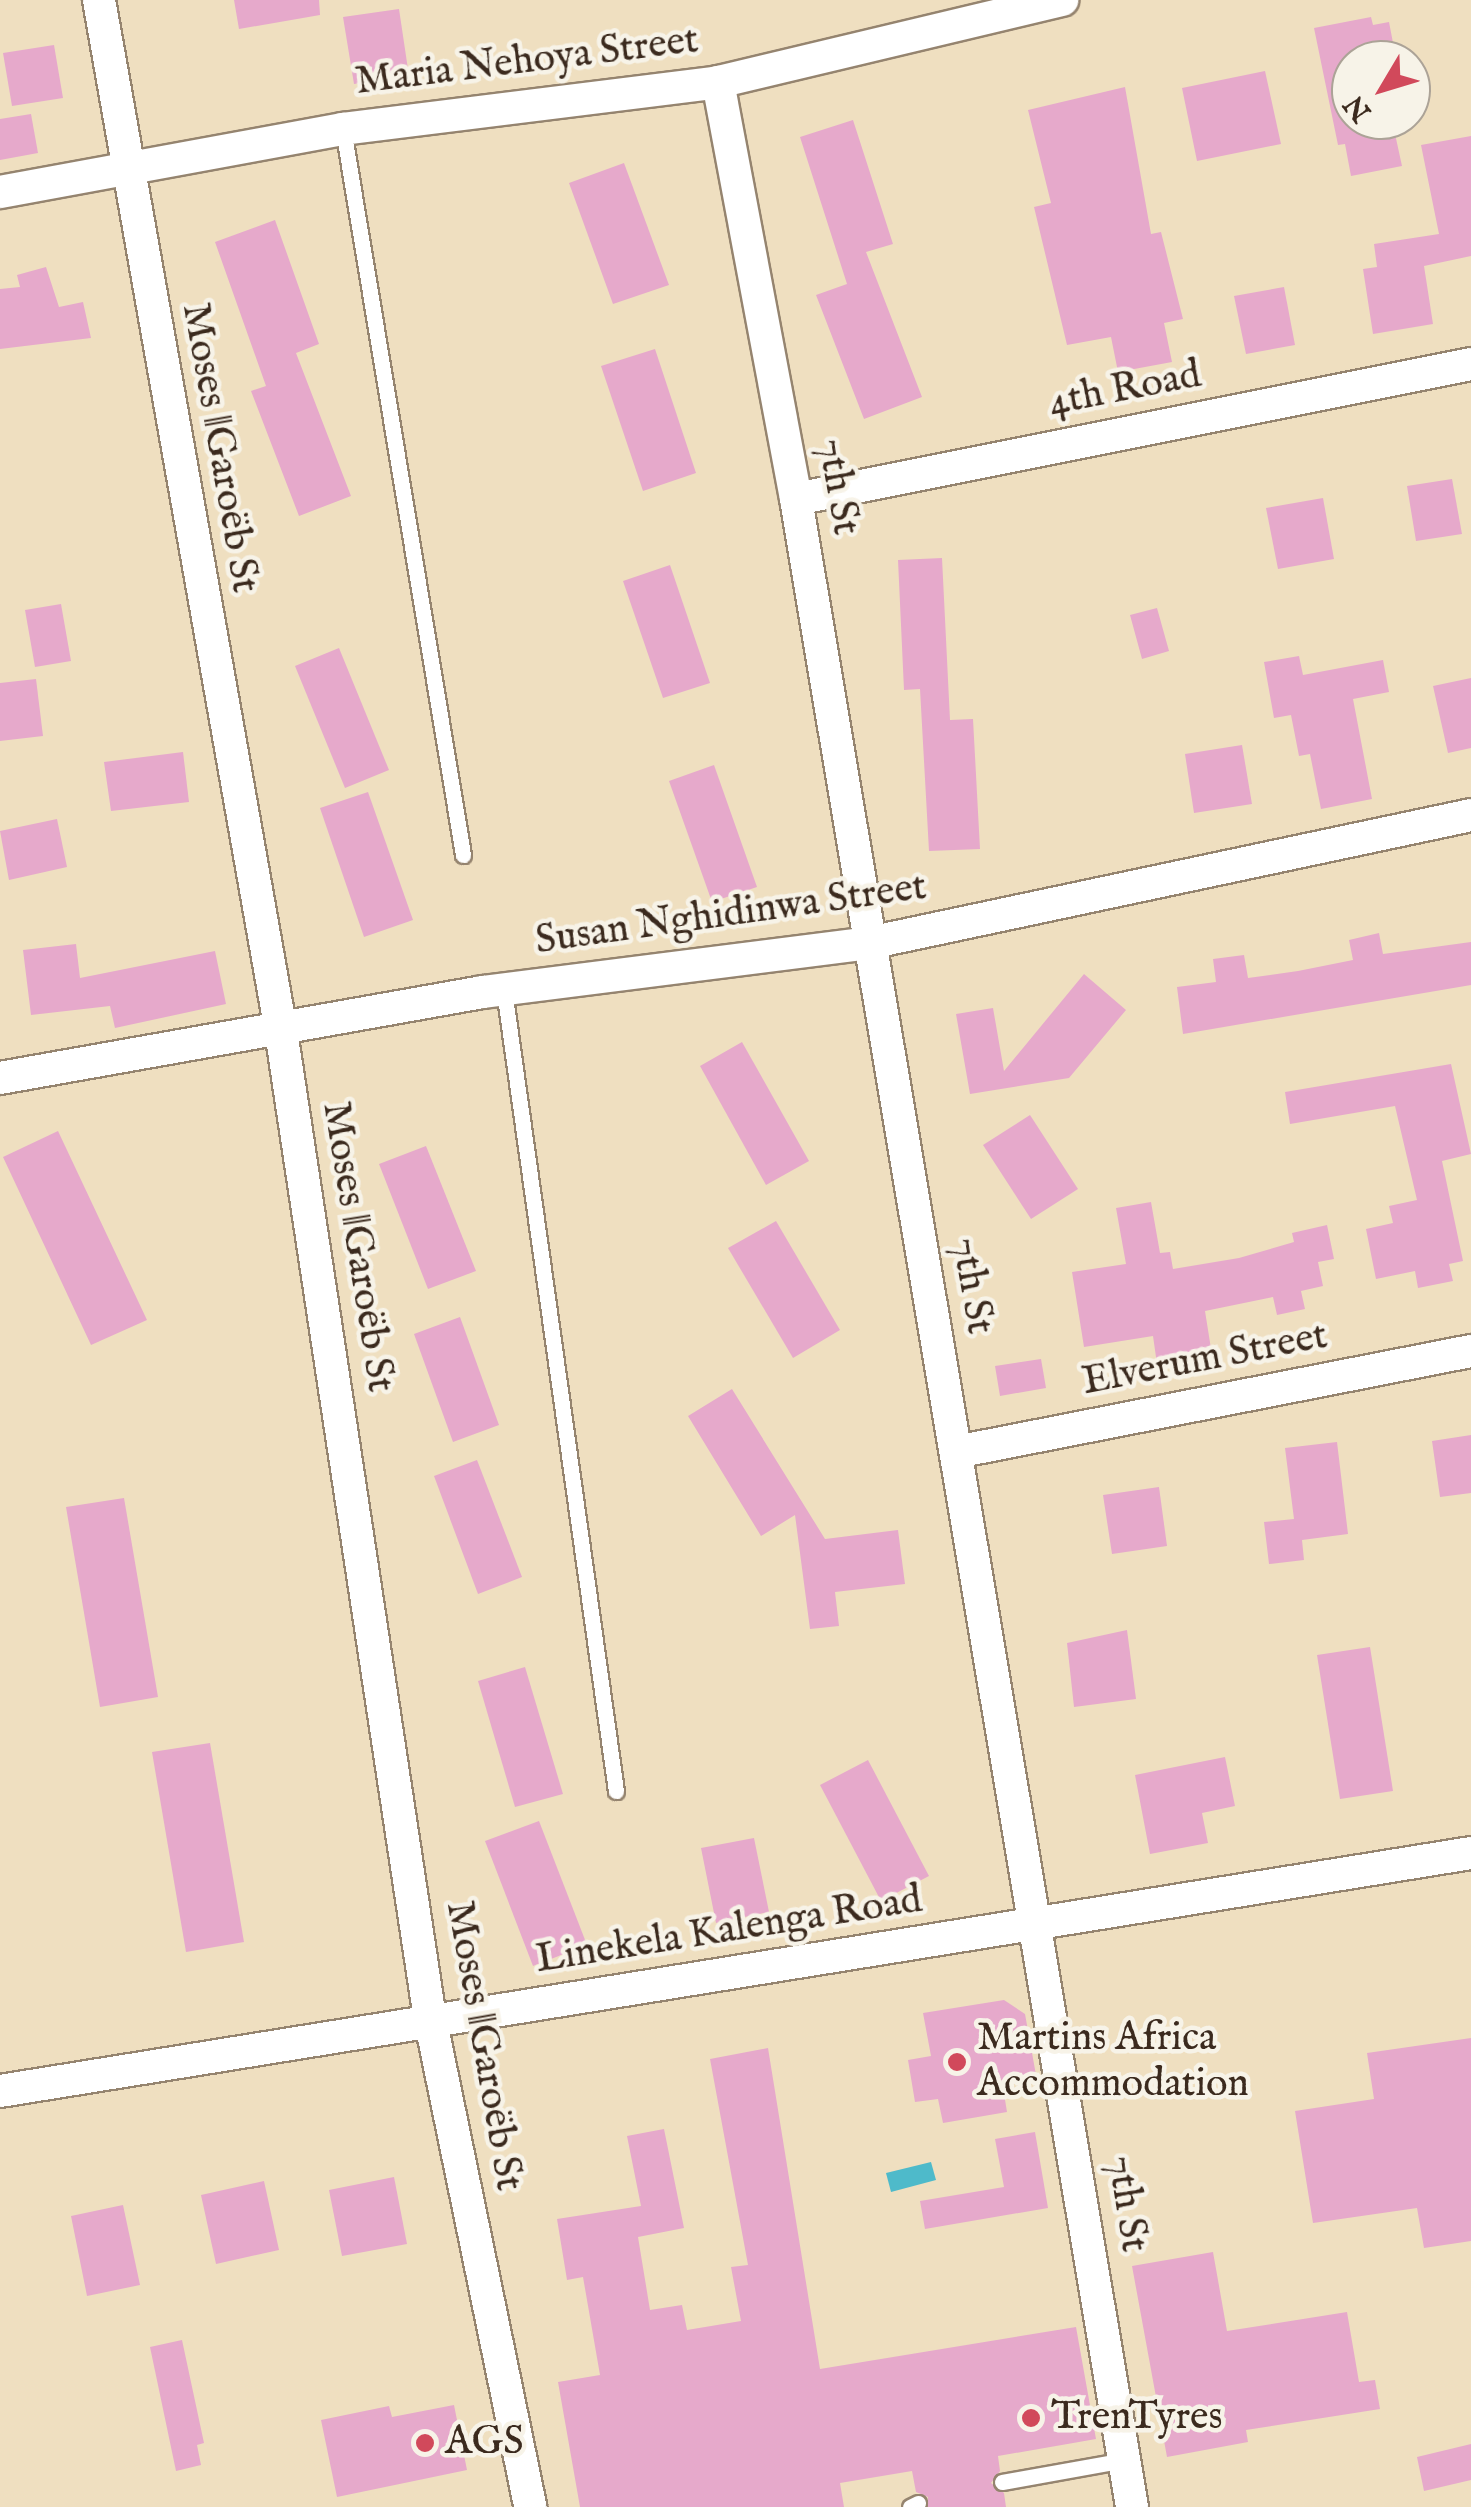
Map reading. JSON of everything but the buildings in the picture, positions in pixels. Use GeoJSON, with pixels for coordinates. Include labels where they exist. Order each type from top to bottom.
{"type":"FeatureCollection","features":[{"type":"Feature","properties":{"kind":"street","name":"Moses ǁGaroëb St"},"geometry":{"type":"LineString","coordinates":[[99,0],[281,1031],[430,2018],[530,2507]]}},
{"type":"Feature","properties":{"kind":"street","name":"Maria Nehoya Street"},"geometry":{"type":"LineString","coordinates":[[0,192],[342,129],[718,82],[1062,0]]}},
{"type":"Feature","properties":{"kind":"street","name":"7th St"},"geometry":{"type":"LineString","coordinates":[[718,82],[796,500],[1132,2507]]}},
{"type":"Feature","properties":{"kind":"street","name":"4th Road"},"geometry":{"type":"LineString","coordinates":[[796,500],[1471,364]]}},
{"type":"Feature","properties":{"kind":"street","name":"Susan Nghidinwa Street"},"geometry":{"type":"LineString","coordinates":[[0,1078],[504,990],[868,943],[1471,815]]}},
{"type":"Feature","properties":{"kind":"street","name":"Elverum Street"},"geometry":{"type":"LineString","coordinates":[[956,1452],[1471,1351]]}},
{"type":"Feature","properties":{"kind":"street","name":"Linekela Kalenga Road"},"geometry":{"type":"LineString","coordinates":[[0,2091],[430,2018],[1038,1928],[1471,1853]]}},
{"type":"Feature","properties":{"kind":"lane"},"geometry":{"type":"LineString","coordinates":[[342,129],[463,855]]}},
{"type":"Feature","properties":{"kind":"lane"},"geometry":{"type":"LineString","coordinates":[[504,990],[616,1791]]}},
{"type":"Feature","properties":{"kind":"lane"},"geometry":{"type":"LineString","coordinates":[[1002,2482],[1124,2460]]}},
{"type":"Feature","properties":{"kind":"water"},"geometry":{"type":"Polygon","coordinates":[[[931,2162],[936,2180],[891,2192],[886,2173],[931,2162]]]}},
{"type":"Feature","properties":{"kind":"place","name":"Martins Africa Accommodation"},"geometry":{"type":"Point","coordinates":[957,2062]}},
{"type":"Feature","properties":{"kind":"place","name":"TrenTyres"},"geometry":{"type":"Point","coordinates":[1031,2418]}},
{"type":"Feature","properties":{"kind":"place","name":"AGS"},"geometry":{"type":"Point","coordinates":[425,2443]}}]}
